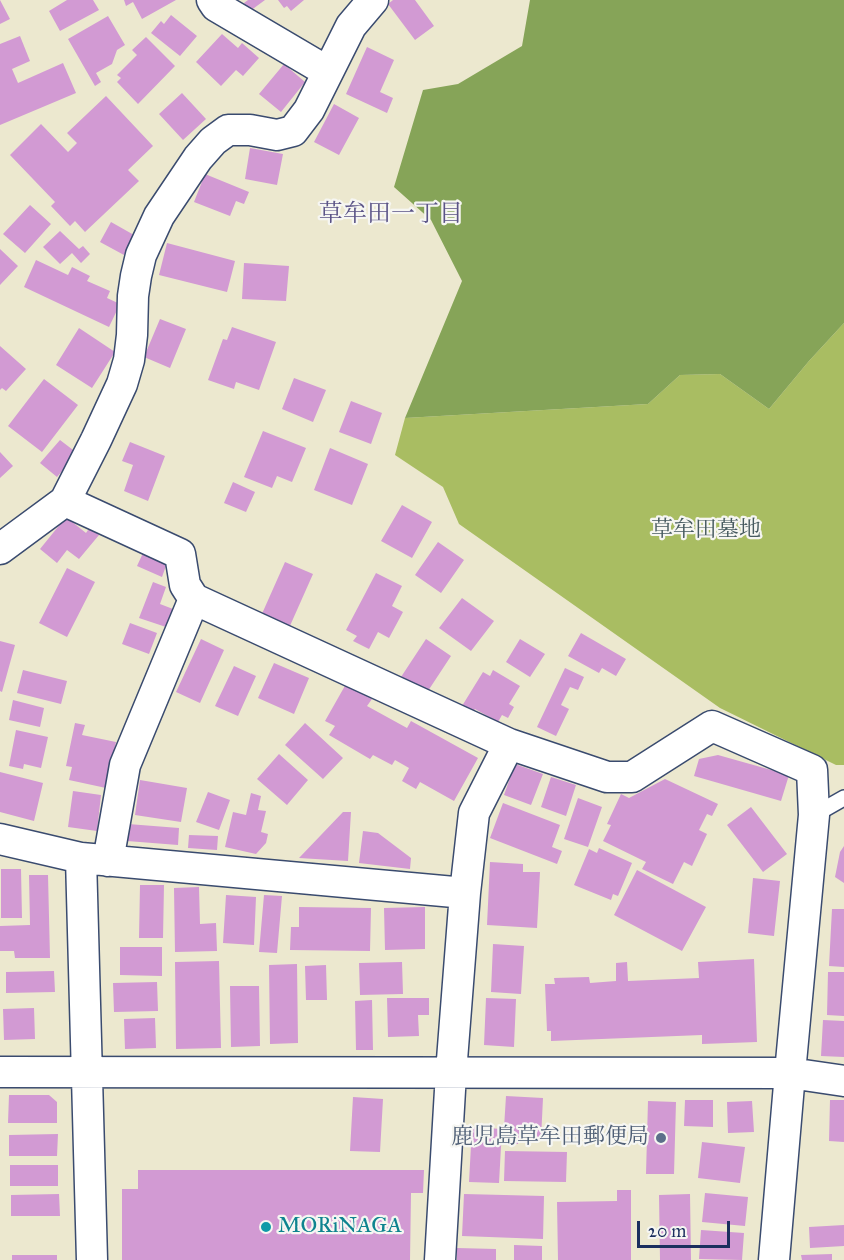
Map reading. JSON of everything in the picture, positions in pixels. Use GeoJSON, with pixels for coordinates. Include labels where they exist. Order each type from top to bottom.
{"type":"FeatureCollection","features":[{"type":"Feature","properties":{"kind":"street"},"geometry":{"type":"LineString","coordinates":[[212,0],[216,6],[328,72]]}},
{"type":"Feature","properties":{"kind":"street"},"geometry":{"type":"LineString","coordinates":[[0,549],[65,501],[96,440],[122,384],[129,360],[133,296],[141,255],[159,216],[198,158],[213,141],[228,130],[250,130],[277,135],[293,131],[309,110],[351,26],[373,0]]}},
{"type":"Feature","properties":{"kind":"street"},"geometry":{"type":"LineString","coordinates":[[65,501],[180,554],[185,585],[194,599],[509,744],[607,777],[632,777],[711,726],[812,770],[814,815],[774,1260]]}},
{"type":"Feature","properties":{"kind":"street"},"geometry":{"type":"LineString","coordinates":[[92,1260],[87,1073],[95,859],[125,765],[194,599]]}},
{"type":"Feature","properties":{"kind":"street"},"geometry":{"type":"LineString","coordinates":[[440,1260],[451,1073],[465,893],[474,813],[509,744]]}},
{"type":"Feature","properties":{"kind":"street"},"geometry":{"type":"LineString","coordinates":[[0,839],[95,859],[465,893]]}},
{"type":"Feature","properties":{"kind":"street"},"geometry":{"type":"LineString","coordinates":[[0,1072],[790,1073],[844,1081]]}},
{"type":"Feature","properties":{"kind":"lane"},"geometry":{"type":"LineString","coordinates":[[814,815],[844,798]]}},
{"type":"Feature","properties":{"kind":"green space"},"geometry":{"type":"Polygon","coordinates":[[[530,0],[844,0],[844,323],[769,409],[720,374],[680,375],[648,404],[405,418],[462,281],[431,220],[394,187],[423,90],[458,84],[522,46],[530,0]]]}},
{"type":"Feature","properties":{"kind":"green space","name":"草牟田墓地"},"geometry":{"type":"Polygon","coordinates":[[[844,323],[844,765],[836,765],[720,708],[459,524],[443,487],[395,455],[405,418],[648,404],[680,375],[720,374],[769,409],[844,323]]]}},
{"type":"Feature","properties":{"kind":"building"},"geometry":{"type":"Polygon","coordinates":[[[0,0],[10,19],[0,24],[0,0]]]}},
{"type":"Feature","properties":{"kind":"building"},"geometry":{"type":"Polygon","coordinates":[[[67,0],[93,0],[99,10],[60,31],[49,11],[67,0]]]}},
{"type":"Feature","properties":{"kind":"building"},"geometry":{"type":"Polygon","coordinates":[[[124,0],[176,0],[142,19],[133,2],[126,6],[124,0]]]}},
{"type":"Feature","properties":{"kind":"building"},"geometry":{"type":"Polygon","coordinates":[[[248,0],[265,0],[250,11],[244,3],[248,0]]]}},
{"type":"Feature","properties":{"kind":"building"},"geometry":{"type":"Polygon","coordinates":[[[278,0],[304,0],[291,11],[287,6],[284,8],[278,0]]]}},
{"type":"Feature","properties":{"kind":"building"},"geometry":{"type":"Polygon","coordinates":[[[393,0],[415,0],[434,26],[415,40],[388,4],[393,0]]]}},
{"type":"Feature","properties":{"kind":"building"},"geometry":{"type":"Polygon","coordinates":[[[171,15],[197,36],[180,56],[151,33],[161,21],[164,24],[171,15]]]}},
{"type":"Feature","properties":{"kind":"building"},"geometry":{"type":"Polygon","coordinates":[[[108,16],[125,45],[117,50],[112,64],[96,73],[101,82],[95,86],[68,39],[108,16]]]}},
{"type":"Feature","properties":{"kind":"building"},"geometry":{"type":"Polygon","coordinates":[[[222,34],[238,48],[242,43],[259,58],[243,76],[236,70],[221,86],[196,62],[222,34]]]}},
{"type":"Feature","properties":{"kind":"building"},"geometry":{"type":"Polygon","coordinates":[[[20,36],[30,61],[12,69],[18,83],[63,63],[76,93],[0,125],[0,44],[20,36]]]}},
{"type":"Feature","properties":{"kind":"building"},"geometry":{"type":"Polygon","coordinates":[[[146,37],[175,66],[138,104],[117,82],[121,78],[117,75],[137,55],[132,50],[146,37]]]}},
{"type":"Feature","properties":{"kind":"building"},"geometry":{"type":"Polygon","coordinates":[[[367,47],[394,60],[380,92],[393,98],[387,113],[346,94],[367,47]]]}},
{"type":"Feature","properties":{"kind":"building"},"geometry":{"type":"Polygon","coordinates":[[[284,64],[305,82],[281,112],[259,94],[284,64]]]}},
{"type":"Feature","properties":{"kind":"building"},"geometry":{"type":"Polygon","coordinates":[[[182,93],[206,119],[183,140],[159,114],[182,93]]]}},
{"type":"Feature","properties":{"kind":"building"},"geometry":{"type":"Polygon","coordinates":[[[106,96],[153,146],[128,170],[139,181],[85,232],[75,221],[70,226],[51,206],[55,202],[10,155],[41,124],[68,152],[77,143],[67,133],[106,96]]]}},
{"type":"Feature","properties":{"kind":"building"},"geometry":{"type":"Polygon","coordinates":[[[334,104],[359,118],[339,155],[314,142],[334,104]]]}},
{"type":"Feature","properties":{"kind":"building"},"geometry":{"type":"Polygon","coordinates":[[[250,148],[283,154],[277,185],[245,179],[250,148]]]}},
{"type":"Feature","properties":{"kind":"building"},"geometry":{"type":"Polygon","coordinates":[[[205,174],[249,192],[244,204],[236,201],[230,216],[194,202],[205,174]]]}},
{"type":"Feature","properties":{"kind":"building"},"geometry":{"type":"Polygon","coordinates":[[[30,205],[51,224],[25,253],[3,234],[30,205]]]}},
{"type":"Feature","properties":{"kind":"building"},"geometry":{"type":"Polygon","coordinates":[[[111,222],[134,235],[124,255],[100,242],[111,222]]]}},
{"type":"Feature","properties":{"kind":"building"},"geometry":{"type":"Polygon","coordinates":[[[60,231],[79,249],[83,246],[90,254],[81,263],[72,253],[60,264],[43,247],[60,231]]]}},
{"type":"Feature","properties":{"kind":"building"},"geometry":{"type":"Polygon","coordinates":[[[167,243],[235,261],[227,292],[159,275],[167,243]]]}},
{"type":"Feature","properties":{"kind":"building"},"geometry":{"type":"Polygon","coordinates":[[[0,249],[18,266],[0,285],[0,249]]]}},
{"type":"Feature","properties":{"kind":"building"},"geometry":{"type":"Polygon","coordinates":[[[36,260],[68,275],[72,267],[90,276],[87,281],[110,291],[107,298],[120,304],[109,327],[24,287],[36,260]]]}},
{"type":"Feature","properties":{"kind":"building"},"geometry":{"type":"Polygon","coordinates":[[[244,263],[289,266],[286,301],[242,299],[244,263]]]}},
{"type":"Feature","properties":{"kind":"building"},"geometry":{"type":"Polygon","coordinates":[[[160,319],[186,329],[170,368],[144,357],[160,319]]]}},
{"type":"Feature","properties":{"kind":"building"},"geometry":{"type":"Polygon","coordinates":[[[232,327],[276,342],[259,390],[236,382],[234,389],[208,380],[223,339],[227,340],[232,327]]]}},
{"type":"Feature","properties":{"kind":"building"},"geometry":{"type":"Polygon","coordinates":[[[79,328],[115,352],[92,388],[56,365],[79,328]]]}},
{"type":"Feature","properties":{"kind":"building"},"geometry":{"type":"Polygon","coordinates":[[[0,346],[26,369],[6,391],[2,388],[0,390],[0,346]]]}},
{"type":"Feature","properties":{"kind":"building"},"geometry":{"type":"Polygon","coordinates":[[[294,378],[326,390],[313,422],[282,409],[294,378]]]}},
{"type":"Feature","properties":{"kind":"building"},"geometry":{"type":"Polygon","coordinates":[[[44,379],[78,405],[42,452],[8,426],[44,379]]]}},
{"type":"Feature","properties":{"kind":"building"},"geometry":{"type":"Polygon","coordinates":[[[351,401],[382,413],[371,444],[339,432],[351,401]]]}},
{"type":"Feature","properties":{"kind":"building"},"geometry":{"type":"Polygon","coordinates":[[[263,431],[306,448],[292,482],[277,476],[272,488],[244,477],[263,431]]]}},
{"type":"Feature","properties":{"kind":"building"},"geometry":{"type":"Polygon","coordinates":[[[60,440],[77,453],[57,477],[40,463],[60,440]]]}},
{"type":"Feature","properties":{"kind":"building"},"geometry":{"type":"Polygon","coordinates":[[[130,442],[165,456],[148,501],[124,491],[133,465],[122,461],[130,442]]]}},
{"type":"Feature","properties":{"kind":"building"},"geometry":{"type":"Polygon","coordinates":[[[330,448],[368,464],[352,505],[314,490],[330,448]]]}},
{"type":"Feature","properties":{"kind":"building"},"geometry":{"type":"Polygon","coordinates":[[[0,452],[13,466],[0,478],[0,452]]]}},
{"type":"Feature","properties":{"kind":"building"},"geometry":{"type":"Polygon","coordinates":[[[233,482],[255,492],[246,512],[224,503],[233,482]]]}},
{"type":"Feature","properties":{"kind":"building"},"geometry":{"type":"Polygon","coordinates":[[[402,505],[432,522],[412,558],[381,541],[402,505]]]}},
{"type":"Feature","properties":{"kind":"building"},"geometry":{"type":"Polygon","coordinates":[[[66,517],[86,533],[90,527],[99,535],[79,559],[67,550],[57,563],[40,549],[66,517]]]}},
{"type":"Feature","properties":{"kind":"building"},"geometry":{"type":"Polygon","coordinates":[[[438,542],[464,560],[441,593],[415,575],[438,542]]]}},
{"type":"Feature","properties":{"kind":"building"},"geometry":{"type":"Polygon","coordinates":[[[143,553],[167,563],[162,577],[137,566],[143,553]]]}},
{"type":"Feature","properties":{"kind":"building"},"geometry":{"type":"Polygon","coordinates":[[[285,562],[313,574],[289,628],[261,616],[285,562]]]}},
{"type":"Feature","properties":{"kind":"building"},"geometry":{"type":"Polygon","coordinates":[[[67,568],[95,582],[67,637],[39,623],[67,568]]]}},
{"type":"Feature","properties":{"kind":"building"},"geometry":{"type":"Polygon","coordinates":[[[376,573],[402,586],[392,606],[403,612],[389,638],[378,632],[369,649],[353,641],[357,636],[346,630],[376,573]]]}},
{"type":"Feature","properties":{"kind":"building"},"geometry":{"type":"Polygon","coordinates":[[[153,582],[166,587],[160,604],[173,609],[166,627],[139,618],[153,582]]]}},
{"type":"Feature","properties":{"kind":"building"},"geometry":{"type":"Polygon","coordinates":[[[462,598],[494,621],[471,651],[439,628],[462,598]]]}},
{"type":"Feature","properties":{"kind":"building"},"geometry":{"type":"Polygon","coordinates":[[[130,623],[157,633],[149,654],[122,644],[130,623]]]}},
{"type":"Feature","properties":{"kind":"building"},"geometry":{"type":"Polygon","coordinates":[[[581,633],[626,659],[616,676],[602,668],[599,673],[568,656],[581,633]]]}},
{"type":"Feature","properties":{"kind":"building"},"geometry":{"type":"Polygon","coordinates":[[[201,639],[224,650],[200,703],[176,692],[201,639]]]}},
{"type":"Feature","properties":{"kind":"building"},"geometry":{"type":"Polygon","coordinates":[[[426,639],[451,656],[426,694],[401,677],[426,639]]]}},
{"type":"Feature","properties":{"kind":"building"},"geometry":{"type":"Polygon","coordinates":[[[520,639],[545,654],[530,677],[506,662],[520,639]]]}},
{"type":"Feature","properties":{"kind":"building"},"geometry":{"type":"Polygon","coordinates":[[[0,641],[15,645],[2,692],[0,691],[0,641]]]}},
{"type":"Feature","properties":{"kind":"building"},"geometry":{"type":"Polygon","coordinates":[[[274,663],[309,678],[294,714],[258,698],[274,663]]]}},
{"type":"Feature","properties":{"kind":"building"},"geometry":{"type":"Polygon","coordinates":[[[234,666],[256,676],[238,716],[215,706],[234,666]]]}},
{"type":"Feature","properties":{"kind":"building"},"geometry":{"type":"Polygon","coordinates":[[[565,668],[584,677],[578,690],[570,687],[561,705],[569,709],[556,736],[537,727],[565,668]]]}},
{"type":"Feature","properties":{"kind":"building"},"geometry":{"type":"Polygon","coordinates":[[[23,670],[67,681],[61,704],[17,693],[23,670]]]}},
{"type":"Feature","properties":{"kind":"building"},"geometry":{"type":"Polygon","coordinates":[[[493,670],[520,686],[509,704],[514,707],[508,718],[502,715],[498,722],[475,709],[473,712],[462,706],[483,672],[490,676],[493,670]]]}},
{"type":"Feature","properties":{"kind":"building"},"geometry":{"type":"Polygon","coordinates":[[[346,684],[372,699],[367,706],[407,728],[411,721],[478,758],[454,801],[420,782],[416,789],[402,781],[409,768],[395,760],[392,765],[373,755],[370,759],[329,735],[335,726],[325,721],[346,684]]]}},
{"type":"Feature","properties":{"kind":"building"},"geometry":{"type":"Polygon","coordinates":[[[13,700],[44,708],[40,727],[9,720],[13,700]]]}},
{"type":"Feature","properties":{"kind":"building"},"geometry":{"type":"Polygon","coordinates":[[[75,723],[85,725],[82,735],[116,742],[106,788],[69,780],[72,767],[66,766],[75,723]]]}},
{"type":"Feature","properties":{"kind":"building"},"geometry":{"type":"Polygon","coordinates":[[[305,723],[343,758],[323,779],[285,745],[305,723]]]}},
{"type":"Feature","properties":{"kind":"building"},"geometry":{"type":"Polygon","coordinates":[[[16,730],[48,737],[41,768],[24,764],[23,769],[9,766],[16,730]]]}},
{"type":"Feature","properties":{"kind":"building"},"geometry":{"type":"Polygon","coordinates":[[[279,754],[308,780],[287,805],[257,779],[279,754]]]}},
{"type":"Feature","properties":{"kind":"building"},"geometry":{"type":"Polygon","coordinates":[[[718,755],[789,775],[781,801],[694,776],[699,759],[718,755]]]}},
{"type":"Feature","properties":{"kind":"building"},"geometry":{"type":"Polygon","coordinates":[[[515,764],[543,774],[531,805],[504,795],[515,764]]]}},
{"type":"Feature","properties":{"kind":"building"},"geometry":{"type":"Polygon","coordinates":[[[0,772],[43,783],[34,821],[0,812],[0,772]]]}},
{"type":"Feature","properties":{"kind":"building"},"geometry":{"type":"Polygon","coordinates":[[[551,777],[576,785],[566,816],[541,807],[551,777]]]}},
{"type":"Feature","properties":{"kind":"building"},"geometry":{"type":"Polygon","coordinates":[[[665,779],[718,804],[712,816],[707,814],[699,830],[707,834],[692,866],[684,862],[673,884],[642,869],[646,862],[603,841],[611,825],[607,824],[621,794],[629,798],[665,779]]]}},
{"type":"Feature","properties":{"kind":"building"},"geometry":{"type":"Polygon","coordinates":[[[140,780],[187,788],[181,822],[135,815],[140,780]]]}},
{"type":"Feature","properties":{"kind":"building"},"geometry":{"type":"Polygon","coordinates":[[[73,791],[101,795],[97,831],[68,827],[73,791]]]}},
{"type":"Feature","properties":{"kind":"building"},"geometry":{"type":"Polygon","coordinates":[[[208,792],[230,800],[219,830],[196,822],[208,792]]]}},
{"type":"Feature","properties":{"kind":"building"},"geometry":{"type":"Polygon","coordinates":[[[251,793],[261,796],[258,810],[266,811],[261,832],[268,834],[266,843],[256,854],[225,847],[233,812],[246,815],[251,793]]]}},
{"type":"Feature","properties":{"kind":"building"},"geometry":{"type":"Polygon","coordinates":[[[578,798],[602,807],[588,847],[564,839],[578,798]]]}},
{"type":"Feature","properties":{"kind":"building"},"geometry":{"type":"Polygon","coordinates":[[[503,803],[560,825],[552,847],[562,851],[557,864],[490,838],[503,803]]]}},
{"type":"Feature","properties":{"kind":"building"},"geometry":{"type":"Polygon","coordinates":[[[751,807],[787,854],[763,872],[727,825],[751,807]]]}},
{"type":"Feature","properties":{"kind":"building"},"geometry":{"type":"Polygon","coordinates":[[[343,812],[351,812],[348,861],[299,858],[343,812]]]}},
{"type":"Feature","properties":{"kind":"building"},"geometry":{"type":"Polygon","coordinates":[[[128,824],[179,828],[178,845],[127,841],[128,824]]]}},
{"type":"Feature","properties":{"kind":"building"},"geometry":{"type":"Polygon","coordinates":[[[363,831],[378,833],[411,858],[410,869],[359,863],[363,831]]]}},
{"type":"Feature","properties":{"kind":"building"},"geometry":{"type":"Polygon","coordinates":[[[189,835],[218,836],[217,850],[188,848],[189,835]]]}},
{"type":"Feature","properties":{"kind":"building"},"geometry":{"type":"Polygon","coordinates":[[[844,846],[844,883],[835,877],[840,852],[844,846]]]}},
{"type":"Feature","properties":{"kind":"building"},"geometry":{"type":"Polygon","coordinates":[[[599,848],[632,863],[618,896],[613,894],[611,900],[574,885],[589,849],[597,853],[599,848]]]}},
{"type":"Feature","properties":{"kind":"building"},"geometry":{"type":"Polygon","coordinates":[[[490,862],[523,864],[523,872],[540,872],[537,928],[487,925],[490,862]]]}},
{"type":"Feature","properties":{"kind":"building"},"geometry":{"type":"Polygon","coordinates":[[[1,869],[21,869],[22,918],[1,918],[1,869]]]}},
{"type":"Feature","properties":{"kind":"building"},"geometry":{"type":"Polygon","coordinates":[[[637,870],[706,907],[682,951],[614,915],[637,870]]]}},
{"type":"Feature","properties":{"kind":"building"},"geometry":{"type":"Polygon","coordinates":[[[29,875],[48,875],[50,958],[15,958],[14,951],[0,951],[0,926],[30,925],[29,875]]]}},
{"type":"Feature","properties":{"kind":"building"},"geometry":{"type":"Polygon","coordinates":[[[753,878],[780,881],[774,936],[748,933],[753,878]]]}},
{"type":"Feature","properties":{"kind":"building"},"geometry":{"type":"Polygon","coordinates":[[[140,885],[164,885],[163,938],[139,938],[140,885]]]}},
{"type":"Feature","properties":{"kind":"building"},"geometry":{"type":"Polygon","coordinates":[[[199,887],[200,924],[216,923],[217,951],[175,952],[174,888],[199,887]]]}},
{"type":"Feature","properties":{"kind":"building"},"geometry":{"type":"Polygon","coordinates":[[[226,895],[256,897],[254,945],[223,943],[226,895]]]}},
{"type":"Feature","properties":{"kind":"building"},"geometry":{"type":"Polygon","coordinates":[[[264,895],[282,896],[277,953],[259,952],[264,895]]]}},
{"type":"Feature","properties":{"kind":"building"},"geometry":{"type":"Polygon","coordinates":[[[299,907],[371,908],[370,951],[290,950],[291,927],[299,927],[299,907]]]}},
{"type":"Feature","properties":{"kind":"building"},"geometry":{"type":"Polygon","coordinates":[[[425,907],[425,949],[385,950],[384,908],[425,907]]]}},
{"type":"Feature","properties":{"kind":"building"},"geometry":{"type":"Polygon","coordinates":[[[832,909],[844,909],[844,967],[829,966],[832,909]]]}},
{"type":"Feature","properties":{"kind":"building"},"geometry":{"type":"Polygon","coordinates":[[[493,944],[524,946],[521,994],[491,992],[493,944]]]}},
{"type":"Feature","properties":{"kind":"building"},"geometry":{"type":"Polygon","coordinates":[[[120,947],[162,947],[162,976],[120,975],[120,947]]]}},
{"type":"Feature","properties":{"kind":"building"},"geometry":{"type":"Polygon","coordinates":[[[754,959],[757,1042],[702,1044],[702,1035],[551,1041],[551,1031],[547,1031],[545,984],[555,984],[554,978],[589,977],[590,983],[616,981],[616,963],[627,962],[628,981],[699,978],[698,962],[754,959]]]}},
{"type":"Feature","properties":{"kind":"building"},"geometry":{"type":"Polygon","coordinates":[[[219,961],[221,1048],[176,1049],[175,962],[219,961]]]}},
{"type":"Feature","properties":{"kind":"building"},"geometry":{"type":"Polygon","coordinates":[[[402,962],[403,994],[360,995],[359,963],[402,962]]]}},
{"type":"Feature","properties":{"kind":"building"},"geometry":{"type":"Polygon","coordinates":[[[297,964],[298,1043],[270,1044],[269,965],[297,964]]]}},
{"type":"Feature","properties":{"kind":"building"},"geometry":{"type":"Polygon","coordinates":[[[326,965],[327,1000],[306,1000],[305,966],[326,965]]]}},
{"type":"Feature","properties":{"kind":"building"},"geometry":{"type":"Polygon","coordinates":[[[54,971],[55,992],[6,993],[6,972],[54,971]]]}},
{"type":"Feature","properties":{"kind":"building"},"geometry":{"type":"Polygon","coordinates":[[[828,972],[844,972],[844,1016],[827,1015],[828,972]]]}},
{"type":"Feature","properties":{"kind":"building"},"geometry":{"type":"Polygon","coordinates":[[[157,982],[158,1011],[114,1012],[113,983],[157,982]]]}},
{"type":"Feature","properties":{"kind":"building"},"geometry":{"type":"Polygon","coordinates":[[[230,986],[259,986],[260,1046],[231,1047],[230,986]]]}},
{"type":"Feature","properties":{"kind":"building"},"geometry":{"type":"Polygon","coordinates":[[[387,998],[429,998],[429,1015],[418,1015],[419,1036],[388,1037],[387,998]]]}},
{"type":"Feature","properties":{"kind":"building"},"geometry":{"type":"Polygon","coordinates":[[[486,998],[516,999],[514,1047],[484,1045],[486,998]]]}},
{"type":"Feature","properties":{"kind":"building"},"geometry":{"type":"Polygon","coordinates":[[[372,1000],[373,1050],[356,1050],[355,1001],[372,1000]]]}},
{"type":"Feature","properties":{"kind":"building"},"geometry":{"type":"Polygon","coordinates":[[[34,1008],[35,1039],[4,1040],[3,1009],[34,1008]]]}},
{"type":"Feature","properties":{"kind":"building"},"geometry":{"type":"Polygon","coordinates":[[[155,1018],[156,1048],[125,1049],[124,1019],[155,1018]]]}},
{"type":"Feature","properties":{"kind":"building"},"geometry":{"type":"Polygon","coordinates":[[[823,1020],[844,1021],[844,1057],[821,1056],[823,1020]]]}},
{"type":"Feature","properties":{"kind":"building"},"geometry":{"type":"Polygon","coordinates":[[[9,1095],[49,1095],[57,1102],[57,1123],[8,1123],[9,1095]]]}},
{"type":"Feature","properties":{"kind":"building"},"geometry":{"type":"Polygon","coordinates":[[[506,1096],[543,1098],[541,1139],[518,1138],[518,1144],[503,1144],[506,1096]]]}},
{"type":"Feature","properties":{"kind":"building"},"geometry":{"type":"Polygon","coordinates":[[[353,1097],[383,1099],[380,1152],[350,1151],[353,1097]]]}},
{"type":"Feature","properties":{"kind":"building"},"geometry":{"type":"Polygon","coordinates":[[[685,1100],[713,1100],[713,1127],[684,1126],[685,1100]]]}},
{"type":"Feature","properties":{"kind":"building"},"geometry":{"type":"Polygon","coordinates":[[[830,1100],[844,1100],[844,1142],[829,1141],[830,1100]]]}},
{"type":"Feature","properties":{"kind":"building","name":"鹿児島草牟田郵便局"},"geometry":{"type":"Polygon","coordinates":[[[648,1101],[676,1102],[674,1174],[646,1174],[648,1101]]]}},
{"type":"Feature","properties":{"kind":"building"},"geometry":{"type":"Polygon","coordinates":[[[752,1101],[754,1132],[728,1133],[727,1102],[752,1101]]]}},
{"type":"Feature","properties":{"kind":"building"},"geometry":{"type":"Polygon","coordinates":[[[472,1127],[502,1129],[499,1183],[469,1182],[472,1127]]]}},
{"type":"Feature","properties":{"kind":"building"},"geometry":{"type":"Polygon","coordinates":[[[58,1134],[57,1156],[9,1156],[9,1135],[58,1134]]]}},
{"type":"Feature","properties":{"kind":"building"},"geometry":{"type":"Polygon","coordinates":[[[702,1142],[745,1147],[740,1183],[698,1178],[702,1142]]]}},
{"type":"Feature","properties":{"kind":"building"},"geometry":{"type":"Polygon","coordinates":[[[505,1151],[567,1152],[566,1182],[504,1181],[505,1151]]]}},
{"type":"Feature","properties":{"kind":"building"},"geometry":{"type":"Polygon","coordinates":[[[10,1165],[58,1165],[58,1186],[10,1186],[10,1165]]]}},
{"type":"Feature","properties":{"kind":"building","name":"MORiNAGA"},"geometry":{"type":"Polygon","coordinates":[[[138,1170],[424,1170],[423,1193],[411,1193],[410,1260],[122,1260],[122,1189],[138,1189],[138,1170]]]}},
{"type":"Feature","properties":{"kind":"building"},"geometry":{"type":"Polygon","coordinates":[[[617,1190],[631,1190],[631,1260],[558,1260],[557,1202],[617,1201],[617,1190]]]}},
{"type":"Feature","properties":{"kind":"building"},"geometry":{"type":"Polygon","coordinates":[[[705,1193],[748,1197],[745,1226],[702,1222],[705,1193]]]}},
{"type":"Feature","properties":{"kind":"building"},"geometry":{"type":"Polygon","coordinates":[[[59,1194],[60,1216],[11,1216],[11,1195],[59,1194]]]}},
{"type":"Feature","properties":{"kind":"building"},"geometry":{"type":"Polygon","coordinates":[[[464,1194],[544,1196],[543,1239],[462,1236],[464,1194]]]}},
{"type":"Feature","properties":{"kind":"building"},"geometry":{"type":"Polygon","coordinates":[[[690,1194],[691,1260],[660,1260],[659,1195],[690,1194]]]}},
{"type":"Feature","properties":{"kind":"building"},"geometry":{"type":"Polygon","coordinates":[[[844,1225],[844,1246],[810,1248],[809,1227],[844,1225]]]}},
{"type":"Feature","properties":{"kind":"building"},"geometry":{"type":"Polygon","coordinates":[[[701,1230],[744,1233],[742,1260],[699,1259],[701,1230]]]}},
{"type":"Feature","properties":{"kind":"building"},"geometry":{"type":"Polygon","coordinates":[[[514,1245],[542,1246],[542,1260],[514,1260],[514,1245]]]}},
{"type":"Feature","properties":{"kind":"building"},"geometry":{"type":"Polygon","coordinates":[[[457,1248],[496,1249],[496,1260],[457,1260],[457,1248]]]}},
{"type":"Feature","properties":{"kind":"building"},"geometry":{"type":"Polygon","coordinates":[[[832,1254],[832,1260],[802,1260],[801,1255],[832,1254]]]}},
{"type":"Feature","properties":{"kind":"building"},"geometry":{"type":"Polygon","coordinates":[[[12,1255],[57,1255],[57,1260],[12,1260],[12,1255]]]}},
{"type":"Feature","properties":{"kind":"place","name":"鹿児島草牟田郵便局"},"geometry":{"type":"Point","coordinates":[661,1138]}},
{"type":"Feature","properties":{"kind":"place","name":"MORiNAGA"},"geometry":{"type":"Point","coordinates":[266,1227]}},
{"type":"Feature","properties":{"kind":"district","name":"草牟田一丁目"},"geometry":{"type":"Point","coordinates":[391,215]}}]}
